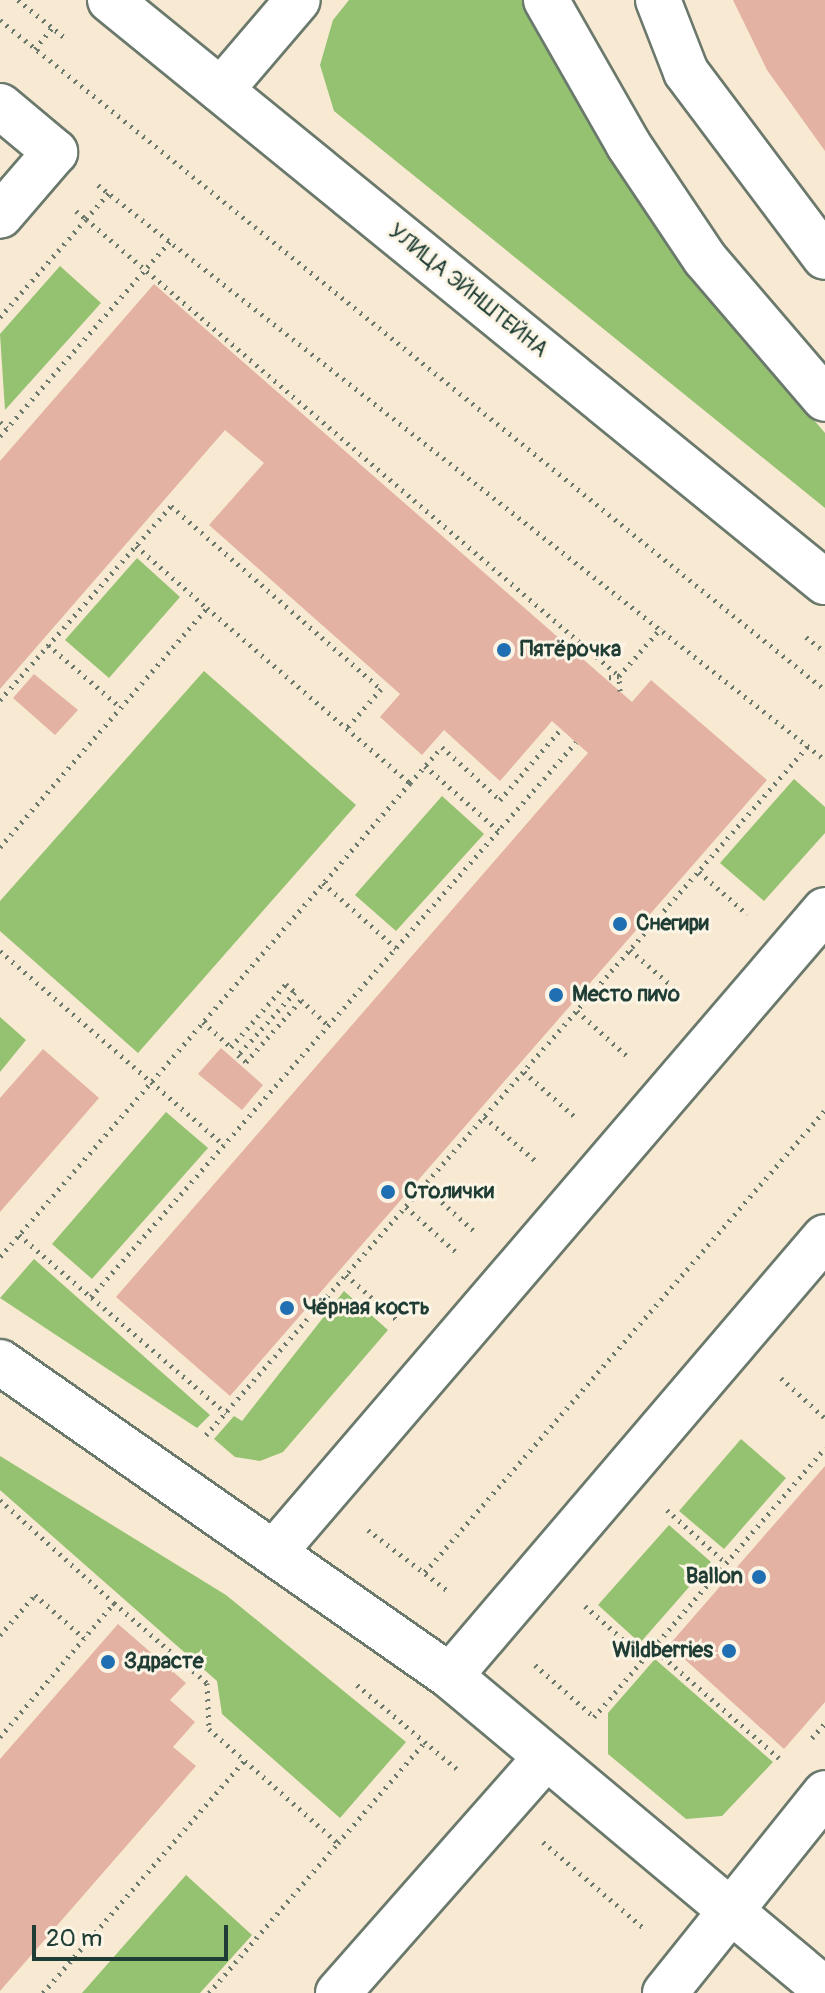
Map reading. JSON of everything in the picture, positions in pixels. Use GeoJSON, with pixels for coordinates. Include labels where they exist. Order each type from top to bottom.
{"type":"FeatureCollection","features":[{"type":"Feature","properties":{"kind":"street","name":"УЛИЦА ЭЙНШТЕЙНА"},"geometry":{"type":"LineString","coordinates":[[110,0],[825,582]]}},
{"type":"Feature","properties":{"kind":"street"},"geometry":{"type":"LineString","coordinates":[[221,90],[298,0]]}},
{"type":"Feature","properties":{"kind":"street"},"geometry":{"type":"LineString","coordinates":[[546,0],[628,144],[705,259],[825,399]]}},
{"type":"Feature","properties":{"kind":"street"},"geometry":{"type":"LineString","coordinates":[[658,0],[686,72],[825,257]]}},
{"type":"Feature","properties":{"kind":"street"},"geometry":{"type":"LineString","coordinates":[[0,106],[55,152],[0,216]]}},
{"type":"Feature","properties":{"kind":"street"},"geometry":{"type":"LineString","coordinates":[[276,1550],[825,910]]}},
{"type":"Feature","properties":{"kind":"street"},"geometry":{"type":"LineString","coordinates":[[450,1676],[825,1237]]}},
{"type":"Feature","properties":{"kind":"street"},"geometry":{"type":"LineString","coordinates":[[0,1362],[276,1550],[450,1676],[825,1990]]}},
{"type":"Feature","properties":{"kind":"street"},"geometry":{"type":"LineString","coordinates":[[338,1993],[546,1757]]}},
{"type":"Feature","properties":{"kind":"street"},"geometry":{"type":"LineString","coordinates":[[677,1979],[825,1793]]}},
{"type":"Feature","properties":{"kind":"path"},"geometry":{"type":"LineString","coordinates":[[35,49],[60,18]]}},
{"type":"Feature","properties":{"kind":"path"},"geometry":{"type":"LineString","coordinates":[[0,20],[825,690]]}},
{"type":"Feature","properties":{"kind":"path"},"geometry":{"type":"LineString","coordinates":[[55,152],[825,760]]}},
{"type":"Feature","properties":{"kind":"path"},"geometry":{"type":"LineString","coordinates":[[0,317],[86,219],[147,268],[619,676],[620,691]]}},
{"type":"Feature","properties":{"kind":"path"},"geometry":{"type":"LineString","coordinates":[[0,436],[170,241]]}},
{"type":"Feature","properties":{"kind":"path"},"geometry":{"type":"LineString","coordinates":[[0,422],[7,428]]}},
{"type":"Feature","properties":{"kind":"path"},"geometry":{"type":"LineString","coordinates":[[0,700],[171,506],[381,689],[346,729]]}},
{"type":"Feature","properties":{"kind":"path"},"geometry":{"type":"LineString","coordinates":[[136,546],[410,783]]}},
{"type":"Feature","properties":{"kind":"path"},"geometry":{"type":"LineString","coordinates":[[0,847],[207,608]]}},
{"type":"Feature","properties":{"kind":"path"},"geometry":{"type":"LineString","coordinates":[[604,678],[619,676],[661,628]]}},
{"type":"Feature","properties":{"kind":"path"},"geometry":{"type":"LineString","coordinates":[[48,645],[120,707]]}},
{"type":"Feature","properties":{"kind":"path"},"geometry":{"type":"LineString","coordinates":[[0,1257],[442,747],[500,800],[561,729]]}},
{"type":"Feature","properties":{"kind":"path"},"geometry":{"type":"LineString","coordinates":[[91,1297],[576,742]]}},
{"type":"Feature","properties":{"kind":"path"},"geometry":{"type":"LineString","coordinates":[[211,1429],[808,746]]}},
{"type":"Feature","properties":{"kind":"path"},"geometry":{"type":"LineString","coordinates":[[425,766],[499,831]]}},
{"type":"Feature","properties":{"kind":"path"},"geometry":{"type":"LineString","coordinates":[[699,872],[757,923]]}},
{"type":"Feature","properties":{"kind":"path"},"geometry":{"type":"LineString","coordinates":[[323,883],[397,949]]}},
{"type":"Feature","properties":{"kind":"path"},"geometry":{"type":"LineString","coordinates":[[630,950],[689,1001]]}},
{"type":"Feature","properties":{"kind":"path"},"geometry":{"type":"LineString","coordinates":[[0,951],[224,1145]]}},
{"type":"Feature","properties":{"kind":"path"},"geometry":{"type":"LineString","coordinates":[[203,1022],[231,1047],[286,984],[295,992],[238,1055],[246,1062],[301,1000],[329,1026]]}},
{"type":"Feature","properties":{"kind":"path"},"geometry":{"type":"LineString","coordinates":[[577,1011],[634,1063]]}},
{"type":"Feature","properties":{"kind":"path"},"geometry":{"type":"LineString","coordinates":[[524,1072],[582,1123]]}},
{"type":"Feature","properties":{"kind":"path"},"geometry":{"type":"LineString","coordinates":[[425,1572],[825,1110]]}},
{"type":"Feature","properties":{"kind":"path"},"geometry":{"type":"LineString","coordinates":[[484,1117],[544,1167]]}},
{"type":"Feature","properties":{"kind":"path"},"geometry":{"type":"LineString","coordinates":[[424,1186],[482,1238]]}},
{"type":"Feature","properties":{"kind":"path"},"geometry":{"type":"LineString","coordinates":[[406,1207],[463,1259]]}},
{"type":"Feature","properties":{"kind":"path"},"geometry":{"type":"LineString","coordinates":[[19,1235],[226,1413]]}},
{"type":"Feature","properties":{"kind":"path"},"geometry":{"type":"LineString","coordinates":[[346,1275],[404,1327]]}},
{"type":"Feature","properties":{"kind":"path"},"geometry":{"type":"LineString","coordinates":[[781,1378],[825,1418]]}},
{"type":"Feature","properties":{"kind":"path"},"geometry":{"type":"LineString","coordinates":[[594,1717],[825,1448]]}},
{"type":"Feature","properties":{"kind":"path"},"geometry":{"type":"LineString","coordinates":[[0,1500],[207,1683],[209,1729],[338,1843]]}},
{"type":"Feature","properties":{"kind":"path"},"geometry":{"type":"LineString","coordinates":[[666,1509],[726,1563]]}},
{"type":"Feature","properties":{"kind":"path"},"geometry":{"type":"LineString","coordinates":[[0,1635],[35,1595],[84,1638]]}},
{"type":"Feature","properties":{"kind":"path"},"geometry":{"type":"LineString","coordinates":[[0,1737],[114,1603]]}},
{"type":"Feature","properties":{"kind":"path"},"geometry":{"type":"LineString","coordinates":[[584,1605],[644,1658]]}},
{"type":"Feature","properties":{"kind":"path"},"geometry":{"type":"LineString","coordinates":[[653,1648],[788,1766]]}},
{"type":"Feature","properties":{"kind":"path"},"geometry":{"type":"LineString","coordinates":[[352,1681],[502,1807],[677,1979]]}},
{"type":"Feature","properties":{"kind":"path"},"geometry":{"type":"LineString","coordinates":[[209,1993],[425,1742]]}},
{"type":"Feature","properties":{"kind":"path"},"geometry":{"type":"LineString","coordinates":[[43,1993],[244,1761]]}},
{"type":"Feature","properties":{"kind":"green space"},"geometry":{"type":"Polygon","coordinates":[[[349,0],[522,0],[530,8],[591,126],[681,263],[825,433],[825,508],[334,111],[320,65],[333,20],[349,0]]]}},
{"type":"Feature","properties":{"kind":"green space"},"geometry":{"type":"Polygon","coordinates":[[[60,266],[101,303],[5,410],[0,334],[60,266]]]}},
{"type":"Feature","properties":{"kind":"green space"},"geometry":{"type":"Polygon","coordinates":[[[137,558],[180,597],[109,678],[65,640],[137,558]]]}},
{"type":"Feature","properties":{"kind":"green space"},"geometry":{"type":"Polygon","coordinates":[[[204,671],[356,805],[138,1053],[0,931],[0,901],[204,671]]]}},
{"type":"Feature","properties":{"kind":"green space"},"geometry":{"type":"Polygon","coordinates":[[[794,779],[825,807],[825,833],[764,901],[720,863],[794,779]]]}},
{"type":"Feature","properties":{"kind":"green space"},"geometry":{"type":"Polygon","coordinates":[[[442,796],[484,834],[396,931],[355,895],[442,796]]]}},
{"type":"Feature","properties":{"kind":"green space"},"geometry":{"type":"Polygon","coordinates":[[[0,1017],[26,1040],[0,1072],[0,1017]]]}},
{"type":"Feature","properties":{"kind":"green space"},"geometry":{"type":"Polygon","coordinates":[[[166,1112],[208,1148],[92,1279],[52,1244],[166,1112]]]}},
{"type":"Feature","properties":{"kind":"green space"},"geometry":{"type":"Polygon","coordinates":[[[34,1259],[210,1415],[197,1428],[0,1298],[34,1259]]]}},
{"type":"Feature","properties":{"kind":"green space"},"geometry":{"type":"Polygon","coordinates":[[[344,1291],[388,1330],[283,1452],[260,1461],[235,1457],[214,1439],[234,1416],[242,1421],[344,1291]]]}},
{"type":"Feature","properties":{"kind":"green space"},"geometry":{"type":"Polygon","coordinates":[[[741,1439],[786,1478],[724,1549],[679,1511],[741,1439]]]}},
{"type":"Feature","properties":{"kind":"green space"},"geometry":{"type":"Polygon","coordinates":[[[0,1456],[226,1595],[406,1742],[340,1818],[222,1714],[217,1681],[0,1490],[0,1456]]]}},
{"type":"Feature","properties":{"kind":"green space"},"geometry":{"type":"Polygon","coordinates":[[[669,1525],[711,1562],[640,1643],[598,1605],[669,1525]]]}},
{"type":"Feature","properties":{"kind":"green space"},"geometry":{"type":"Polygon","coordinates":[[[655,1659],[773,1762],[722,1816],[686,1819],[608,1754],[608,1713],[655,1659]]]}},
{"type":"Feature","properties":{"kind":"green space"},"geometry":{"type":"Polygon","coordinates":[[[186,1875],[252,1935],[200,1993],[82,1993],[186,1875]]]}},
{"type":"Feature","properties":{"kind":"building"},"geometry":{"type":"Polygon","coordinates":[[[733,0],[825,0],[825,151],[767,70],[733,0]]]}},
{"type":"Feature","properties":{"kind":"building"},"geometry":{"type":"Polygon","coordinates":[[[154,284],[632,702],[651,680],[767,780],[230,1396],[116,1297],[588,753],[552,721],[500,781],[444,730],[422,755],[380,717],[400,694],[209,525],[264,463],[225,430],[0,689],[0,461],[154,284]]]}},
{"type":"Feature","properties":{"kind":"building"},"geometry":{"type":"Polygon","coordinates":[[[34,674],[78,710],[55,735],[13,698],[34,674]]]}},
{"type":"Feature","properties":{"kind":"building"},"geometry":{"type":"Polygon","coordinates":[[[221,1048],[263,1085],[242,1110],[198,1074],[221,1048]]]}},
{"type":"Feature","properties":{"kind":"building"},"geometry":{"type":"Polygon","coordinates":[[[43,1049],[99,1098],[0,1212],[0,1098],[43,1049]]]}},
{"type":"Feature","properties":{"kind":"building"},"geometry":{"type":"Polygon","coordinates":[[[825,1466],[825,1702],[784,1749],[669,1645],[825,1466]]]}},
{"type":"Feature","properties":{"kind":"building"},"geometry":{"type":"Polygon","coordinates":[[[118,1624],[186,1683],[170,1700],[195,1722],[173,1747],[196,1766],[0,1991],[0,1759],[118,1624]]]}},
{"type":"Feature","properties":{"kind":"place","name":"Пятёрочка"},"geometry":{"type":"Point","coordinates":[504,650]}},
{"type":"Feature","properties":{"kind":"place","name":"Снегири"},"geometry":{"type":"Point","coordinates":[620,924]}},
{"type":"Feature","properties":{"kind":"place","name":"Место пиvo"},"geometry":{"type":"Point","coordinates":[556,995]}},
{"type":"Feature","properties":{"kind":"place","name":"Столички"},"geometry":{"type":"Point","coordinates":[388,1192]}},
{"type":"Feature","properties":{"kind":"place","name":"Чёрная кость"},"geometry":{"type":"Point","coordinates":[287,1308]}},
{"type":"Feature","properties":{"kind":"place","name":"Ballon"},"geometry":{"type":"Point","coordinates":[759,1577]}},
{"type":"Feature","properties":{"kind":"place","name":"Wildberries"},"geometry":{"type":"Point","coordinates":[729,1651]}},
{"type":"Feature","properties":{"kind":"place","name":"Здрасте"},"geometry":{"type":"Point","coordinates":[108,1662]}}]}
